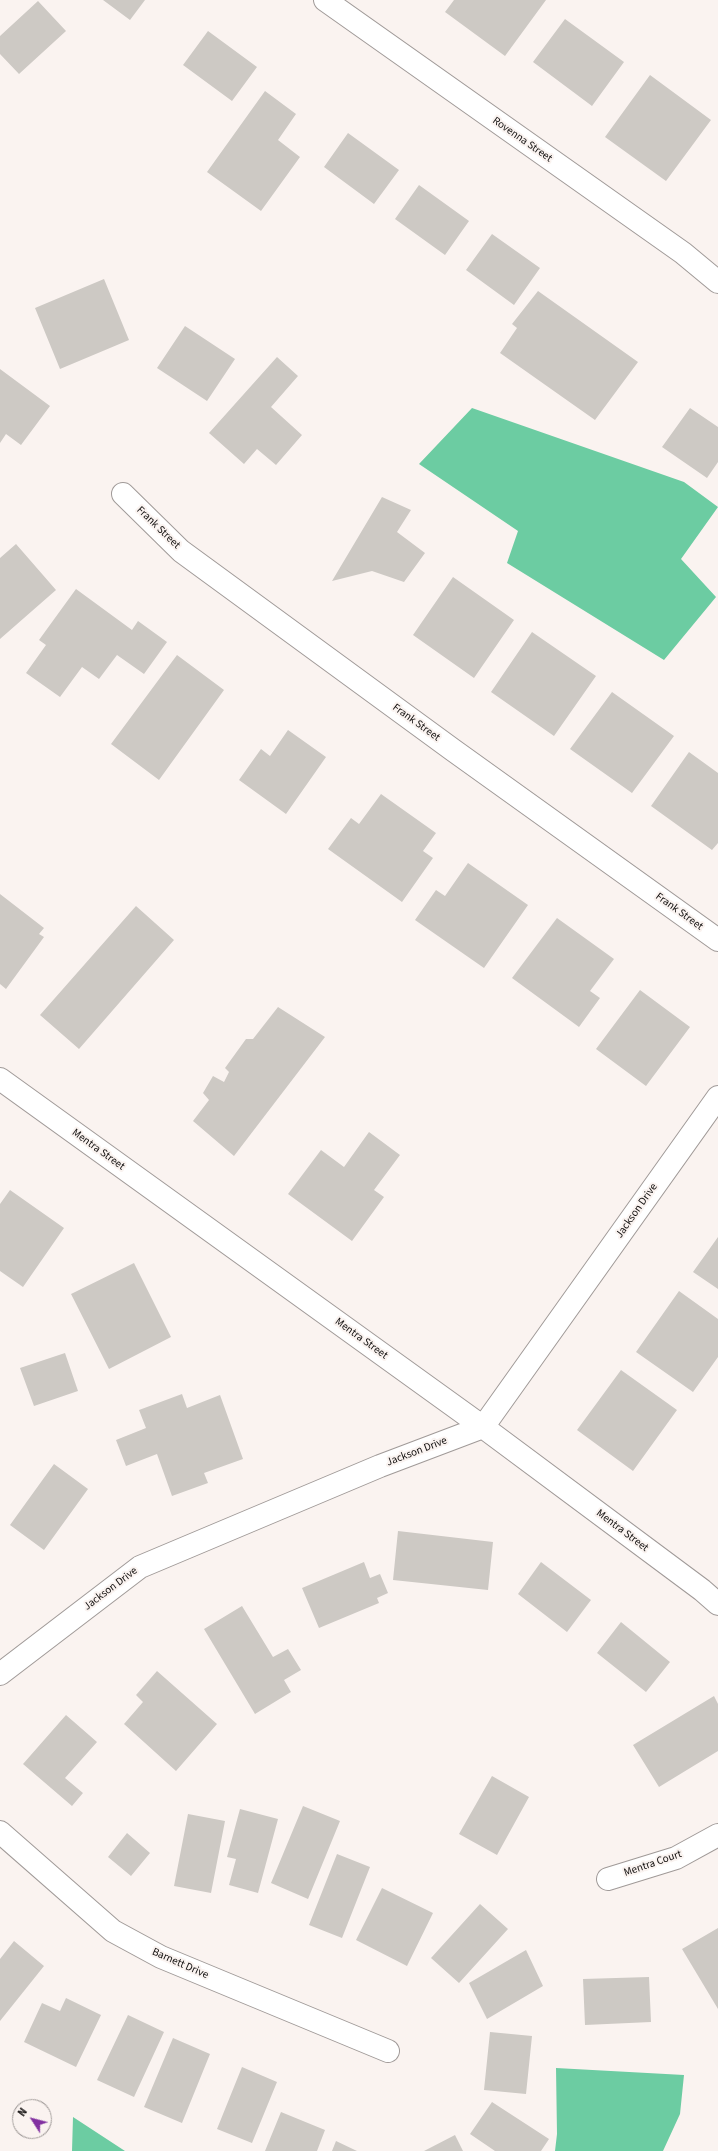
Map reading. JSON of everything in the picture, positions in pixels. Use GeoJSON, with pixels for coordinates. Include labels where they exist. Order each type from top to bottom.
{"type":"FeatureCollection","features":[{"type":"Feature","properties":{"kind":"street","name":"Rovenna Street"},"geometry":{"type":"LineString","coordinates":[[325,0],[683,253],[718,282]]}},
{"type":"Feature","properties":{"kind":"street","name":"Frank Street"},"geometry":{"type":"LineString","coordinates":[[123,494],[181,551],[459,754],[718,940]]}},
{"type":"Feature","properties":{"kind":"street","name":"Mentra Street"},"geometry":{"type":"LineString","coordinates":[[0,1079],[483,1427],[696,1585],[718,1604]]}},
{"type":"Feature","properties":{"kind":"street","name":"Jackson Drive"},"geometry":{"type":"LineString","coordinates":[[0,1674],[140,1567],[380,1466],[483,1427],[718,1097]]}},
{"type":"Feature","properties":{"kind":"street","name":"Barnett Drive"},"geometry":{"type":"LineString","coordinates":[[0,1832],[113,1931],[161,1957],[388,2051]]}},
{"type":"Feature","properties":{"kind":"street","name":"Mentra Court"},"geometry":{"type":"LineString","coordinates":[[608,1879],[676,1858],[718,1835]]}},
{"type":"Feature","properties":{"kind":"green space"},"geometry":{"type":"Polygon","coordinates":[[[472,408],[684,482],[718,507],[681,559],[716,597],[664,660],[507,563],[518,531],[419,464],[472,408]]]}},
{"type":"Feature","properties":{"kind":"green space"},"geometry":{"type":"Polygon","coordinates":[[[556,2068],[684,2075],[680,2114],[663,2151],[555,2151],[557,2134],[556,2068]]]}},
{"type":"Feature","properties":{"kind":"green space"},"geometry":{"type":"Polygon","coordinates":[[[73,2117],[125,2151],[72,2151],[73,2117]]]}},
{"type":"Feature","properties":{"kind":"building"},"geometry":{"type":"Polygon","coordinates":[[[103,0],[145,0],[130,20],[103,0]]]}},
{"type":"Feature","properties":{"kind":"building"},"geometry":{"type":"Polygon","coordinates":[[[454,0],[546,0],[505,56],[445,12],[454,0]]]}},
{"type":"Feature","properties":{"kind":"building"},"geometry":{"type":"Polygon","coordinates":[[[38,1],[66,31],[19,74],[0,54],[0,36],[38,1]]]}},
{"type":"Feature","properties":{"kind":"building"},"geometry":{"type":"Polygon","coordinates":[[[565,19],[624,62],[592,106],[533,62],[565,19]]]}},
{"type":"Feature","properties":{"kind":"building"},"geometry":{"type":"Polygon","coordinates":[[[208,31],[257,67],[232,101],[183,65],[208,31]]]}},
{"type":"Feature","properties":{"kind":"building"},"geometry":{"type":"Polygon","coordinates":[[[650,75],[711,120],[666,181],[605,137],[650,75]]]}},
{"type":"Feature","properties":{"kind":"building"},"geometry":{"type":"Polygon","coordinates":[[[265,91],[296,114],[278,140],[300,157],[261,211],[207,172],[265,91]]]}},
{"type":"Feature","properties":{"kind":"building"},"geometry":{"type":"Polygon","coordinates":[[[348,133],[399,170],[374,204],[324,167],[348,133]]]}},
{"type":"Feature","properties":{"kind":"building"},"geometry":{"type":"Polygon","coordinates":[[[419,185],[469,221],[445,255],[395,219],[419,185]]]}},
{"type":"Feature","properties":{"kind":"building"},"geometry":{"type":"Polygon","coordinates":[[[492,234],[540,268],[514,305],[466,270],[492,234]]]}},
{"type":"Feature","properties":{"kind":"building"},"geometry":{"type":"Polygon","coordinates":[[[104,279],[129,340],[60,369],[35,308],[104,279]]]}},
{"type":"Feature","properties":{"kind":"building"},"geometry":{"type":"Polygon","coordinates":[[[538,291],[638,362],[595,420],[500,353],[517,328],[512,324],[538,291]]]}},
{"type":"Feature","properties":{"kind":"building"},"geometry":{"type":"Polygon","coordinates":[[[185,326],[235,359],[207,401],[157,368],[185,326]]]}},
{"type":"Feature","properties":{"kind":"building"},"geometry":{"type":"Polygon","coordinates":[[[277,357],[298,376],[271,407],[302,435],[276,465],[257,449],[244,464],[209,433],[277,357]]]}},
{"type":"Feature","properties":{"kind":"building"},"geometry":{"type":"Polygon","coordinates":[[[0,369],[50,406],[21,445],[6,434],[0,443],[0,369]]]}},
{"type":"Feature","properties":{"kind":"building"},"geometry":{"type":"Polygon","coordinates":[[[690,408],[718,427],[718,462],[707,478],[662,447],[690,408]]]}},
{"type":"Feature","properties":{"kind":"building"},"geometry":{"type":"Polygon","coordinates":[[[382,497],[411,510],[397,532],[425,553],[404,582],[372,571],[332,581],[382,497]]]}},
{"type":"Feature","properties":{"kind":"building"},"geometry":{"type":"Polygon","coordinates":[[[16,544],[56,590],[0,639],[0,558],[16,544]]]}},
{"type":"Feature","properties":{"kind":"building"},"geometry":{"type":"Polygon","coordinates":[[[453,577],[514,620],[474,678],[413,635],[453,577]]]}},
{"type":"Feature","properties":{"kind":"building"},"geometry":{"type":"Polygon","coordinates":[[[76,589],[132,630],[138,621],[167,642],[144,674],[117,655],[99,679],[82,667],[60,697],[26,673],[46,645],[39,640],[76,589]]]}},
{"type":"Feature","properties":{"kind":"building"},"geometry":{"type":"Polygon","coordinates":[[[532,632],[596,676],[554,736],[491,692],[532,632]]]}},
{"type":"Feature","properties":{"kind":"building"},"geometry":{"type":"Polygon","coordinates":[[[177,655],[224,690],[159,780],[111,744],[177,655]]]}},
{"type":"Feature","properties":{"kind":"building"},"geometry":{"type":"Polygon","coordinates":[[[612,692],[674,736],[632,793],[570,749],[612,692]]]}},
{"type":"Feature","properties":{"kind":"building"},"geometry":{"type":"Polygon","coordinates":[[[288,730],[326,757],[286,814],[239,780],[261,749],[270,756],[288,730]]]}},
{"type":"Feature","properties":{"kind":"building"},"geometry":{"type":"Polygon","coordinates":[[[689,752],[718,773],[718,843],[712,850],[651,806],[689,752]]]}},
{"type":"Feature","properties":{"kind":"building"},"geometry":{"type":"Polygon","coordinates":[[[381,794],[436,833],[423,851],[433,858],[402,902],[328,849],[351,818],[359,824],[381,794]]]}},
{"type":"Feature","properties":{"kind":"building"},"geometry":{"type":"Polygon","coordinates":[[[468,863],[528,905],[484,968],[415,920],[436,890],[445,896],[468,863]]]}},
{"type":"Feature","properties":{"kind":"building"},"geometry":{"type":"Polygon","coordinates":[[[0,894],[44,928],[39,934],[44,937],[6,989],[0,984],[0,894]]]}},
{"type":"Feature","properties":{"kind":"building"},"geometry":{"type":"Polygon","coordinates":[[[136,906],[174,940],[79,1049],[40,1015],[136,906]]]}},
{"type":"Feature","properties":{"kind":"building"},"geometry":{"type":"Polygon","coordinates":[[[557,918],[614,959],[590,991],[600,998],[579,1027],[512,978],[557,918]]]}},
{"type":"Feature","properties":{"kind":"building"},"geometry":{"type":"Polygon","coordinates":[[[640,990],[690,1027],[646,1086],[596,1049],[640,990]]]}},
{"type":"Feature","properties":{"kind":"building"},"geometry":{"type":"Polygon","coordinates":[[[278,1007],[325,1037],[234,1156],[193,1121],[209,1100],[203,1093],[213,1076],[224,1082],[229,1072],[225,1068],[246,1039],[253,1039],[278,1007]]]}},
{"type":"Feature","properties":{"kind":"building"},"geometry":{"type":"Polygon","coordinates":[[[369,1132],[400,1155],[374,1190],[384,1197],[352,1241],[288,1194],[321,1150],[344,1167],[369,1132]]]}},
{"type":"Feature","properties":{"kind":"building"},"geometry":{"type":"Polygon","coordinates":[[[10,1190],[64,1228],[23,1287],[0,1271],[0,1204],[10,1190]]]}},
{"type":"Feature","properties":{"kind":"building"},"geometry":{"type":"Polygon","coordinates":[[[718,1237],[718,1289],[693,1272],[718,1237]]]}},
{"type":"Feature","properties":{"kind":"building"},"geometry":{"type":"Polygon","coordinates":[[[134,1263],[171,1337],[109,1369],[71,1294],[134,1263]]]}},
{"type":"Feature","properties":{"kind":"building"},"geometry":{"type":"Polygon","coordinates":[[[679,1291],[718,1319],[718,1357],[693,1392],[636,1352],[679,1291]]]}},
{"type":"Feature","properties":{"kind":"building"},"geometry":{"type":"Polygon","coordinates":[[[65,1353],[78,1391],[34,1406],[20,1368],[65,1353]]]}},
{"type":"Feature","properties":{"kind":"building"},"geometry":{"type":"Polygon","coordinates":[[[621,1370],[677,1410],[633,1471],[577,1430],[621,1370]]]}},
{"type":"Feature","properties":{"kind":"building"},"geometry":{"type":"Polygon","coordinates":[[[182,1394],[187,1408],[220,1395],[243,1459],[204,1473],[208,1483],[172,1496],[157,1454],[126,1466],[116,1440],[146,1428],[139,1410],[182,1394]]]}},
{"type":"Feature","properties":{"kind":"building"},"geometry":{"type":"Polygon","coordinates":[[[54,1464],[88,1489],[44,1550],[10,1525],[54,1464]]]}},
{"type":"Feature","properties":{"kind":"building"},"geometry":{"type":"Polygon","coordinates":[[[398,1531],[493,1542],[488,1590],[393,1580],[398,1531]]]}},
{"type":"Feature","properties":{"kind":"building"},"geometry":{"type":"Polygon","coordinates":[[[364,1562],[370,1578],[380,1574],[388,1593],[377,1598],[379,1603],[319,1628],[302,1588],[364,1562]]]}},
{"type":"Feature","properties":{"kind":"building"},"geometry":{"type":"Polygon","coordinates":[[[541,1562],[591,1600],[567,1632],[518,1594],[541,1562]]]}},
{"type":"Feature","properties":{"kind":"building"},"geometry":{"type":"Polygon","coordinates":[[[242,1606],[273,1657],[288,1649],[301,1670],[284,1680],[291,1692],[255,1714],[204,1629],[242,1606]]]}},
{"type":"Feature","properties":{"kind":"building"},"geometry":{"type":"Polygon","coordinates":[[[621,1622],[670,1662],[646,1692],[597,1653],[621,1622]]]}},
{"type":"Feature","properties":{"kind":"building"},"geometry":{"type":"Polygon","coordinates":[[[157,1671],[217,1724],[176,1771],[124,1724],[143,1702],[136,1695],[157,1671]]]}},
{"type":"Feature","properties":{"kind":"building"},"geometry":{"type":"Polygon","coordinates":[[[714,1696],[718,1704],[718,1751],[659,1787],[633,1745],[714,1696]]]}},
{"type":"Feature","properties":{"kind":"building"},"geometry":{"type":"Polygon","coordinates":[[[66,1715],[97,1742],[65,1778],[83,1793],[72,1806],[23,1764],[66,1715]]]}},
{"type":"Feature","properties":{"kind":"building"},"geometry":{"type":"Polygon","coordinates":[[[492,1776],[529,1797],[497,1855],[459,1834],[492,1776]]]}},
{"type":"Feature","properties":{"kind":"building"},"geometry":{"type":"Polygon","coordinates":[[[303,1806],[340,1821],[308,1899],[271,1883],[303,1806]]]}},
{"type":"Feature","properties":{"kind":"building"},"geometry":{"type":"Polygon","coordinates":[[[240,1809],[278,1819],[258,1893],[229,1885],[236,1859],[227,1857],[240,1809]]]}},
{"type":"Feature","properties":{"kind":"building"},"geometry":{"type":"Polygon","coordinates":[[[188,1814],[225,1821],[211,1893],[174,1886],[188,1814]]]}},
{"type":"Feature","properties":{"kind":"building"},"geometry":{"type":"Polygon","coordinates":[[[127,1833],[150,1853],[131,1876],[108,1857],[127,1833]]]}},
{"type":"Feature","properties":{"kind":"building"},"geometry":{"type":"Polygon","coordinates":[[[337,1854],[370,1867],[342,1938],[309,1925],[337,1854]]]}},
{"type":"Feature","properties":{"kind":"building"},"geometry":{"type":"Polygon","coordinates":[[[382,1888],[433,1913],[407,1966],[356,1940],[382,1888]]]}},
{"type":"Feature","properties":{"kind":"building"},"geometry":{"type":"Polygon","coordinates":[[[480,1904],[508,1929],[459,1983],[431,1958],[480,1904]]]}},
{"type":"Feature","properties":{"kind":"building"},"geometry":{"type":"Polygon","coordinates":[[[718,1928],[718,2009],[682,1949],[718,1928]]]}},
{"type":"Feature","properties":{"kind":"building"},"geometry":{"type":"Polygon","coordinates":[[[14,1941],[44,1966],[0,2021],[0,1959],[14,1941]]]}},
{"type":"Feature","properties":{"kind":"building"},"geometry":{"type":"Polygon","coordinates":[[[526,1950],[543,1986],[487,2019],[469,1983],[526,1950]]]}},
{"type":"Feature","properties":{"kind":"building"},"geometry":{"type":"Polygon","coordinates":[[[649,1977],[651,2022],[585,2025],[583,1979],[649,1977]]]}},
{"type":"Feature","properties":{"kind":"building"},"geometry":{"type":"Polygon","coordinates":[[[66,1998],[101,2015],[76,2067],[24,2042],[42,2003],[60,2011],[66,1998]]]}},
{"type":"Feature","properties":{"kind":"building"},"geometry":{"type":"Polygon","coordinates":[[[128,2015],[164,2032],[134,2097],[97,2080],[128,2015]]]}},
{"type":"Feature","properties":{"kind":"building"},"geometry":{"type":"Polygon","coordinates":[[[490,2032],[532,2036],[526,2094],[484,2090],[490,2032]]]}},
{"type":"Feature","properties":{"kind":"building"},"geometry":{"type":"Polygon","coordinates":[[[173,2038],[210,2054],[182,2123],[144,2107],[173,2038]]]}},
{"type":"Feature","properties":{"kind":"building"},"geometry":{"type":"Polygon","coordinates":[[[242,2067],[277,2082],[252,2143],[217,2129],[242,2067]]]}},
{"type":"Feature","properties":{"kind":"building"},"geometry":{"type":"Polygon","coordinates":[[[492,2102],[549,2139],[541,2151],[495,2151],[470,2134],[492,2102]]]}},
{"type":"Feature","properties":{"kind":"building"},"geometry":{"type":"Polygon","coordinates":[[[281,2112],[325,2130],[317,2151],[265,2151],[281,2112]]]}},
{"type":"Feature","properties":{"kind":"building"},"geometry":{"type":"Polygon","coordinates":[[[455,2135],[463,2151],[424,2151],[455,2135]]]}},
{"type":"Feature","properties":{"kind":"building"},"geometry":{"type":"Polygon","coordinates":[[[336,2141],[357,2151],[332,2151],[336,2141]]]}}]}
